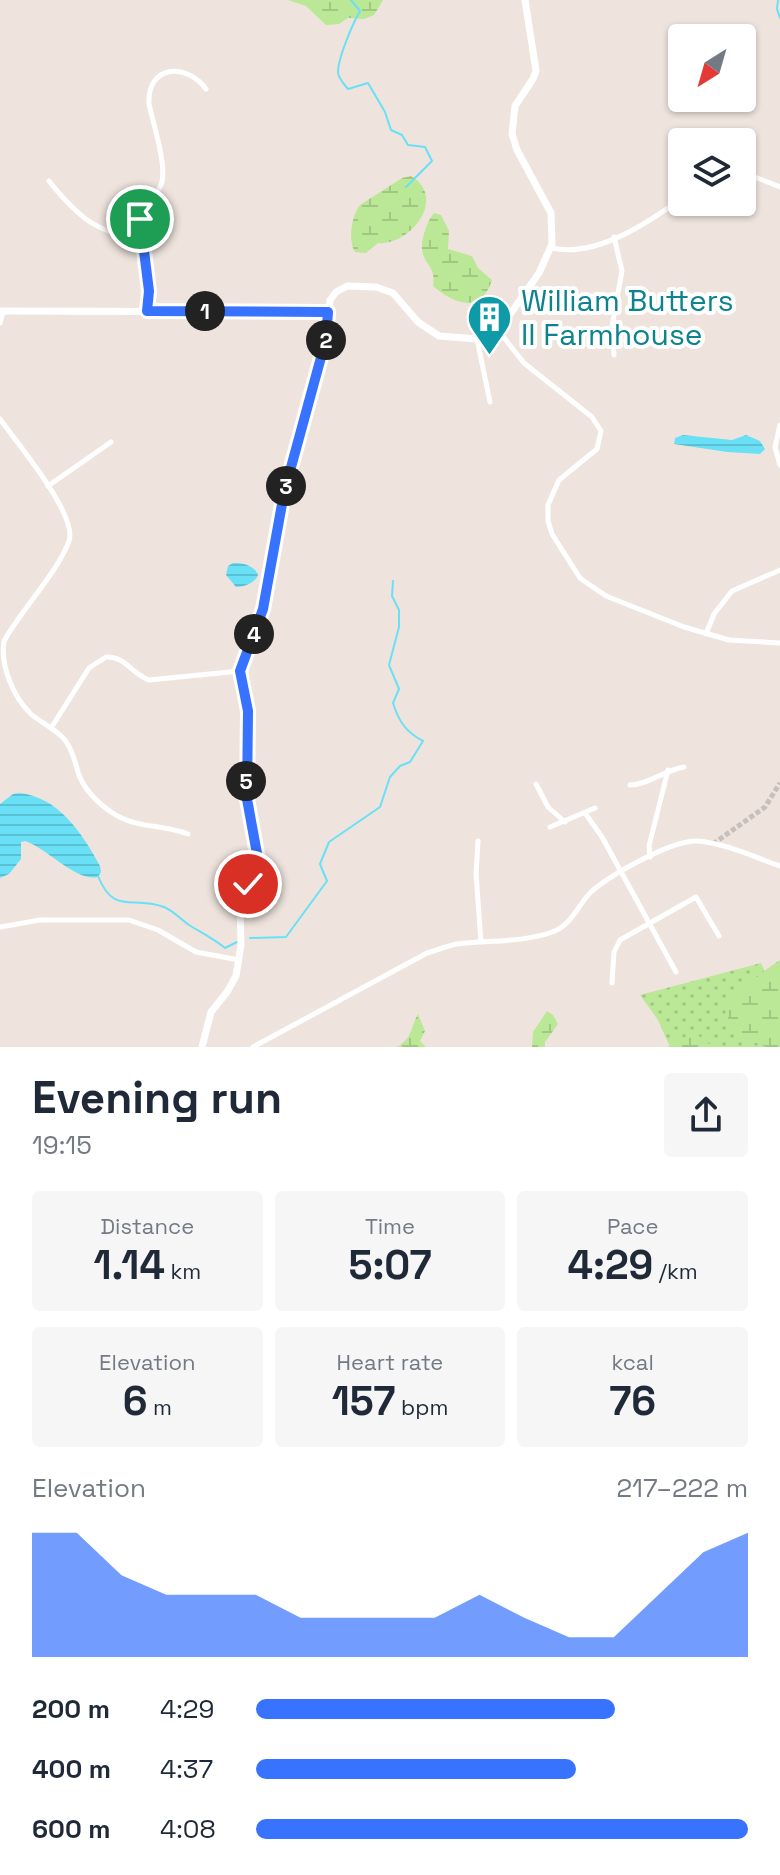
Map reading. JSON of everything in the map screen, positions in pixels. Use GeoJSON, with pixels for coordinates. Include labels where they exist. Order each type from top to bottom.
{"type":"FeatureCollection","features":[{"type":"Feature","properties":{"kind":"street"},"geometry":{"type":"LineString","coordinates":[[202,1047],[209,1016],[232,984],[240,960],[240,904],[258,859],[247,799],[248,711],[240,671],[267,594],[281,506],[326,339],[332,296],[352,285],[376,287],[393,293],[418,322],[435,334],[454,339],[477,339],[498,330],[535,279],[551,248],[551,213],[515,146],[512,134],[515,106],[536,71],[525,0]]}},
{"type":"Feature","properties":{"kind":"street"},"geometry":{"type":"LineString","coordinates":[[147,311],[149,291],[142,209],[159,189],[163,176],[149,104],[152,87],[162,75],[176,70],[193,76],[206,89]]}},
{"type":"Feature","properties":{"kind":"street"},"geometry":{"type":"LineString","coordinates":[[756,178],[780,187]]}},
{"type":"Feature","properties":{"kind":"street"},"geometry":{"type":"LineString","coordinates":[[49,181],[75,213],[87,220],[118,235],[142,235]]}},
{"type":"Feature","properties":{"kind":"street"},"geometry":{"type":"LineString","coordinates":[[551,248],[583,248],[614,237],[668,206]]}},
{"type":"Feature","properties":{"kind":"street"},"geometry":{"type":"LineString","coordinates":[[614,237],[622,271],[612,326],[614,355]]}},
{"type":"Feature","properties":{"kind":"street"},"geometry":{"type":"LineString","coordinates":[[0,323],[1,312],[328,312]]}},
{"type":"Feature","properties":{"kind":"street"},"geometry":{"type":"LineString","coordinates":[[498,330],[524,363],[592,417],[601,431],[597,449],[563,476],[549,499],[547,516],[549,528],[570,566],[586,584],[606,596],[706,634],[739,641],[780,643]]}},
{"type":"Feature","properties":{"kind":"street"},"geometry":{"type":"LineString","coordinates":[[477,339],[490,402]]}},
{"type":"Feature","properties":{"kind":"street"},"geometry":{"type":"LineString","coordinates":[[0,419],[48,486],[68,520],[70,537],[6,638],[1,657],[5,672],[24,706],[66,741],[82,781],[105,808],[136,824],[173,828],[188,834]]}},
{"type":"Feature","properties":{"kind":"street"},"geometry":{"type":"LineString","coordinates":[[780,425],[775,447],[780,465]]}},
{"type":"Feature","properties":{"kind":"street"},"geometry":{"type":"LineString","coordinates":[[48,486],[111,442]]}},
{"type":"Feature","properties":{"kind":"street"},"geometry":{"type":"LineString","coordinates":[[706,634],[714,614],[732,591],[780,570]]}},
{"type":"Feature","properties":{"kind":"street"},"geometry":{"type":"LineString","coordinates":[[51,728],[89,668],[106,657],[118,657],[139,676],[152,681],[240,671]]}},
{"type":"Feature","properties":{"kind":"street"},"geometry":{"type":"LineString","coordinates":[[630,785],[684,767]]}},
{"type":"Feature","properties":{"kind":"street"},"geometry":{"type":"LineString","coordinates":[[650,857],[649,846],[668,770]]}},
{"type":"Feature","properties":{"kind":"street"},"geometry":{"type":"LineString","coordinates":[[536,784],[548,807],[565,822]]}},
{"type":"Feature","properties":{"kind":"street"},"geometry":{"type":"LineString","coordinates":[[550,827],[595,808]]}},
{"type":"Feature","properties":{"kind":"street"},"geometry":{"type":"LineString","coordinates":[[585,813],[602,837],[676,972]]}},
{"type":"Feature","properties":{"kind":"street"},"geometry":{"type":"LineString","coordinates":[[478,841],[476,874],[481,942]]}},
{"type":"Feature","properties":{"kind":"street"},"geometry":{"type":"LineString","coordinates":[[253,1047],[427,953],[452,945],[535,936],[559,929],[572,919],[590,894],[621,873],[680,843],[699,841],[780,866]]}},
{"type":"Feature","properties":{"kind":"street"},"geometry":{"type":"LineString","coordinates":[[612,983],[613,955],[617,944],[696,897],[719,936]]}},
{"type":"Feature","properties":{"kind":"street"},"geometry":{"type":"LineString","coordinates":[[0,927],[40,920],[129,920],[151,927],[196,952],[240,960]]}},
{"type":"Feature","properties":{"kind":"green space"},"geometry":{"type":"Polygon","coordinates":[[[288,0],[383,0],[374,15],[326,25],[306,6],[288,0]]]}},
{"type":"Feature","properties":{"kind":"green space"},"geometry":{"type":"Polygon","coordinates":[[[411,176],[422,185],[426,196],[420,219],[402,237],[378,243],[366,253],[355,252],[352,229],[360,205],[402,178],[411,176]]]}},
{"type":"Feature","properties":{"kind":"green space"},"geometry":{"type":"Polygon","coordinates":[[[434,213],[441,215],[449,231],[448,249],[472,256],[478,268],[492,280],[487,291],[474,302],[450,298],[433,286],[432,270],[423,256],[422,246],[427,225],[434,213]]]}},
{"type":"Feature","properties":{"kind":"green space"},"geometry":{"type":"Polygon","coordinates":[[[780,960],[780,1047],[766,1047],[735,1034],[725,1011],[742,989],[780,960]]]}},
{"type":"Feature","properties":{"kind":"green space"},"geometry":{"type":"Polygon","coordinates":[[[761,963],[780,1007],[780,1047],[670,1047],[658,1020],[640,995],[761,963]]]}},
{"type":"Feature","properties":{"kind":"green space"},"geometry":{"type":"Polygon","coordinates":[[[547,1011],[558,1024],[545,1042],[545,1047],[532,1047],[533,1032],[547,1011]]]}},
{"type":"Feature","properties":{"kind":"green space"},"geometry":{"type":"Polygon","coordinates":[[[418,1014],[425,1031],[420,1041],[426,1047],[397,1047],[409,1036],[418,1014]]]}},
{"type":"Feature","properties":{"kind":"green space"},"geometry":{"type":"Polygon","coordinates":[[[694,1032],[713,1047],[667,1047],[694,1032]]]}},
{"type":"Feature","properties":{"kind":"water"},"geometry":{"type":"Polygon","coordinates":[[[683,435],[732,440],[746,435],[760,441],[765,449],[760,454],[674,444],[675,438],[683,435]]]}},
{"type":"Feature","properties":{"kind":"water"},"geometry":{"type":"Polygon","coordinates":[[[233,563],[251,567],[257,578],[236,587],[226,575],[228,566],[233,563]]]}},
{"type":"Feature","properties":{"kind":"water"},"geometry":{"type":"Polygon","coordinates":[[[19,793],[46,801],[68,819],[100,866],[98,877],[71,870],[25,841],[21,842],[21,859],[9,874],[0,878],[0,804],[19,793]]]}},
{"type":"Feature","properties":{"kind":"waterway"},"geometry":{"type":"LineString","coordinates":[[351,0],[360,11],[343,50],[338,74],[348,89],[368,83],[385,112],[391,130],[402,135],[408,145],[425,147],[432,161],[406,187]]}},
{"type":"Feature","properties":{"kind":"waterway"},"geometry":{"type":"LineString","coordinates":[[778,0],[780,18]]}},
{"type":"Feature","properties":{"kind":"waterway"},"geometry":{"type":"LineString","coordinates":[[250,938],[286,937],[327,881],[320,864],[329,842],[380,807],[390,777],[400,766],[410,762],[423,741],[404,726],[393,703],[399,689],[389,665],[399,627],[399,610],[392,596],[393,581]]}},
{"type":"Feature","properties":{"kind":"waterway"},"geometry":{"type":"LineString","coordinates":[[98,876],[104,888],[117,900],[164,907],[225,948],[237,942]]}},
{"type":"Feature","properties":{"kind":"tunnel"},"geometry":{"type":"LineString","coordinates":[[713,844],[765,807],[780,783]]}},
{"type":"Feature","properties":{"kind":"place","name":"William Butters II Farmhouse"},"geometry":{"type":"Point","coordinates":[490,356]}},
{"type":"Feature","properties":{"kind":"route"},"geometry":{"type":"LineString","coordinates":[[140,219],[149,291],[147,311],[328,312],[326,339],[281,506],[271,578],[240,671],[248,711],[245,763],[247,799],[258,859],[248,884]]}}]}
